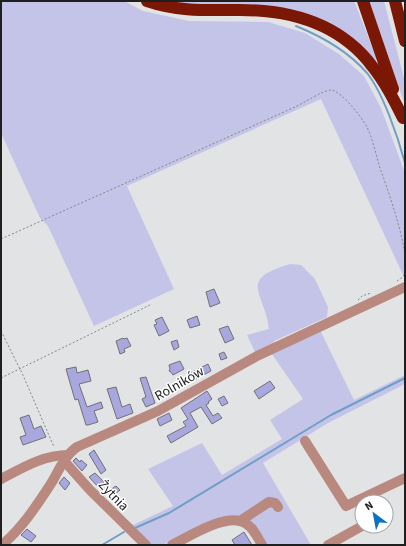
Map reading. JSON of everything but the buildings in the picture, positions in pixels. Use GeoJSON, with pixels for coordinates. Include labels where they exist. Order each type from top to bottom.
{"type":"FeatureCollection","features":[{"type":"Feature","properties":{"kind":"highway"},"geometry":{"type":"LineString","coordinates":[[147,1],[160,6],[183,10],[264,11],[287,14],[327,28],[343,38],[372,65],[381,78],[404,121]]}},
{"type":"Feature","properties":{"kind":"highway"},"geometry":{"type":"LineString","coordinates":[[363,1],[404,121]]}},
{"type":"Feature","properties":{"kind":"highway"},"geometry":{"type":"LineString","coordinates":[[395,1],[405,41]]}},
{"type":"Feature","properties":{"kind":"street","name":"Rolników"},"geometry":{"type":"LineString","coordinates":[[2,545],[25,522],[63,457],[77,447],[158,412],[257,356],[405,287]]}},
{"type":"Feature","properties":{"kind":"street"},"geometry":{"type":"LineString","coordinates":[[305,441],[346,506],[354,503]]}},
{"type":"Feature","properties":{"kind":"street"},"geometry":{"type":"LineString","coordinates":[[1,479],[41,459],[63,457]]}},
{"type":"Feature","properties":{"kind":"street","name":"Żytnia"},"geometry":{"type":"LineString","coordinates":[[63,457],[95,495],[146,545]]}},
{"type":"Feature","properties":{"kind":"street"},"geometry":{"type":"LineString","coordinates":[[374,494],[405,478]]}},
{"type":"Feature","properties":{"kind":"street"},"geometry":{"type":"LineString","coordinates":[[240,521],[267,500],[275,503],[278,508]]}},
{"type":"Feature","properties":{"kind":"street"},"geometry":{"type":"LineString","coordinates":[[172,545],[221,521],[235,519],[246,523],[262,545]]}},
{"type":"Feature","properties":{"kind":"street"},"geometry":{"type":"LineString","coordinates":[[328,545],[354,530]]}},
{"type":"Feature","properties":{"kind":"path"},"geometry":{"type":"LineString","coordinates":[[1,239],[288,110],[326,91],[332,90],[338,93],[354,110],[367,128],[390,199],[405,254]]}},
{"type":"Feature","properties":{"kind":"path"},"geometry":{"type":"LineString","coordinates":[[1,378],[152,304]]}},
{"type":"Feature","properties":{"kind":"path"},"geometry":{"type":"LineString","coordinates":[[1,331],[63,457]]}},
{"type":"Feature","properties":{"kind":"shaded area"},"geometry":{"type":"Polygon","coordinates":[[[1,1],[124,1],[143,11],[189,21],[268,22],[305,33],[339,54],[364,76],[381,108],[405,173],[405,279],[321,99],[127,186],[174,289],[94,326],[48,226],[40,218],[1,133],[1,1]]]}},
{"type":"Feature","properties":{"kind":"shaded area"},"geometry":{"type":"Polygon","coordinates":[[[163,1],[354,1],[377,59],[374,60],[349,36],[326,22],[303,12],[279,7],[197,6],[163,1]]]}},
{"type":"Feature","properties":{"kind":"shaded area"},"geometry":{"type":"Polygon","coordinates":[[[369,1],[384,1],[405,82],[405,105],[369,1]]]}},
{"type":"Feature","properties":{"kind":"shaded area"},"geometry":{"type":"Polygon","coordinates":[[[290,264],[301,265],[315,279],[328,307],[327,317],[274,341],[277,349],[320,330],[354,400],[405,375],[405,384],[328,423],[263,463],[311,545],[265,545],[255,529],[220,519],[162,545],[151,545],[131,526],[173,506],[148,469],[202,443],[222,475],[282,439],[270,420],[303,399],[267,347],[255,352],[247,335],[269,329],[259,296],[259,282],[264,276],[274,270],[290,264]]]}},
{"type":"Feature","properties":{"kind":"waterway"},"geometry":{"type":"LineString","coordinates":[[296,26],[334,45],[352,58],[367,73],[384,103],[405,163]]}},
{"type":"Feature","properties":{"kind":"waterway"},"geometry":{"type":"LineString","coordinates":[[135,528],[169,513],[331,415],[405,378]]}},
{"type":"Feature","properties":{"kind":"waterway"},"geometry":{"type":"LineString","coordinates":[[102,545],[124,532]]}}]}
